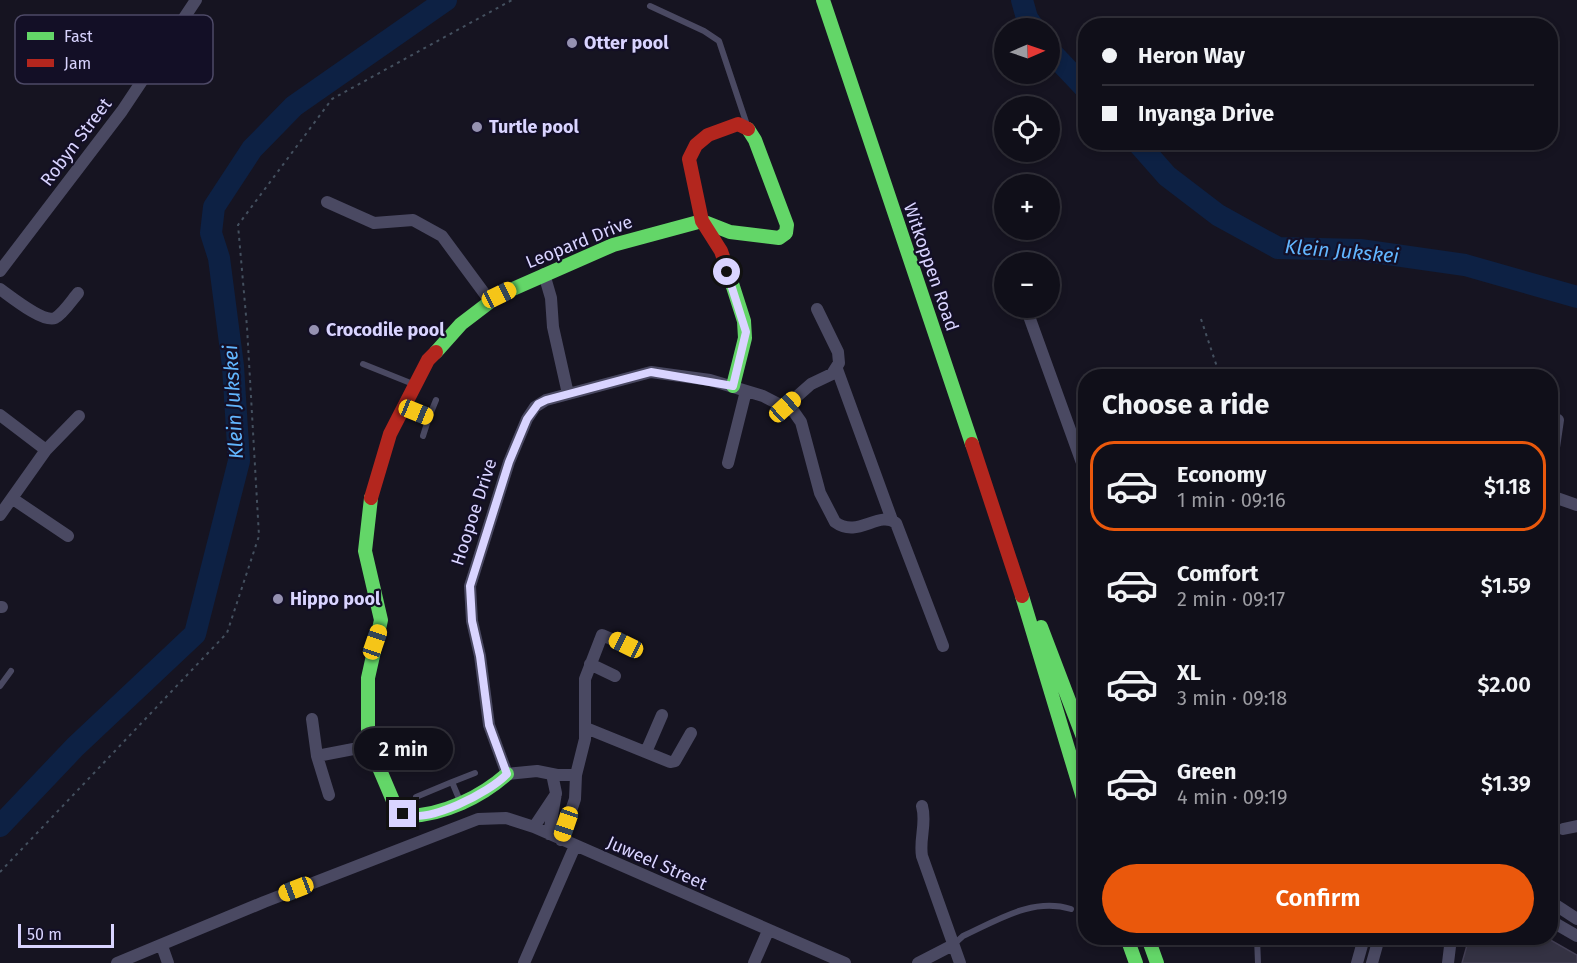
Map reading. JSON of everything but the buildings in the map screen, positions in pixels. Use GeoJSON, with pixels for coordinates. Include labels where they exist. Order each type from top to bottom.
{"type":"FeatureCollection","features":[{"type":"Feature","properties":{"kind":"street","name":"Robyn Street"},"geometry":{"type":"LineString","coordinates":[[186,15],[196,0]]}},
{"type":"Feature","properties":{"kind":"street","name":"Witkoppen Road"},"geometry":{"type":"LineString","coordinates":[[822,0],[1006,545],[1078,782]]}},
{"type":"Feature","properties":{"kind":"street","name":"Robyn Street"},"geometry":{"type":"LineString","coordinates":[[0,271],[123,111],[141,84]]}},
{"type":"Feature","properties":{"kind":"street"},"geometry":{"type":"LineString","coordinates":[[702,222],[729,232],[760,237],[779,238],[786,233],[787,225],[751,134],[738,124],[714,131],[701,140],[691,152],[690,168],[702,222],[722,251],[744,321],[745,338],[728,463]]}},
{"type":"Feature","properties":{"kind":"street"},"geometry":{"type":"LineString","coordinates":[[327,202],[374,223],[413,220],[442,236],[490,301]]}},
{"type":"Feature","properties":{"kind":"street","name":"Leopard Drive"},"geometry":{"type":"LineString","coordinates":[[460,802],[422,816],[403,814],[394,803],[369,746],[368,678],[381,620],[365,551],[367,522],[370,500],[402,407],[428,360],[448,337],[490,301],[544,274],[613,245],[702,222]]}},
{"type":"Feature","properties":{"kind":"street"},"geometry":{"type":"LineString","coordinates":[[544,274],[551,298],[554,335],[568,394]]}},
{"type":"Feature","properties":{"kind":"street"},"geometry":{"type":"LineString","coordinates":[[0,289],[40,316],[50,319],[56,317],[78,293]]}},
{"type":"Feature","properties":{"kind":"street"},"geometry":{"type":"LineString","coordinates":[[817,309],[838,352],[837,369],[892,520],[902,534],[943,646]]}},
{"type":"Feature","properties":{"kind":"street"},"geometry":{"type":"LineString","coordinates":[[1030,319],[1078,452]]}},
{"type":"Feature","properties":{"kind":"street"},"geometry":{"type":"LineString","coordinates":[[785,407],[811,384],[837,369]]}},
{"type":"Feature","properties":{"kind":"street","name":"Hoopoe Drive"},"geometry":{"type":"LineString","coordinates":[[507,774],[489,725],[480,656],[472,621],[470,586],[509,462],[527,419],[538,404],[651,372],[739,388],[785,407],[801,422],[820,493],[830,514],[840,526],[852,528],[881,520],[892,520]]}},
{"type":"Feature","properties":{"kind":"street"},"geometry":{"type":"LineString","coordinates":[[0,415],[46,450]]}},
{"type":"Feature","properties":{"kind":"street"},"geometry":{"type":"LineString","coordinates":[[0,515],[46,450],[79,416]]}},
{"type":"Feature","properties":{"kind":"street"},"geometry":{"type":"LineString","coordinates":[[1558,498],[1577,505]]}},
{"type":"Feature","properties":{"kind":"street"},"geometry":{"type":"LineString","coordinates":[[13,499],[68,536]]}},
{"type":"Feature","properties":{"kind":"street","name":"Witkoppen Road"},"geometry":{"type":"LineString","coordinates":[[1006,545],[1078,725]]}},
{"type":"Feature","properties":{"kind":"street"},"geometry":{"type":"LineString","coordinates":[[561,840],[574,799],[576,775],[586,728],[584,685],[590,664],[602,635],[626,645]]}},
{"type":"Feature","properties":{"kind":"street"},"geometry":{"type":"LineString","coordinates":[[590,664],[615,676]]}},
{"type":"Feature","properties":{"kind":"street"},"geometry":{"type":"LineString","coordinates":[[646,752],[662,715]]}},
{"type":"Feature","properties":{"kind":"street"},"geometry":{"type":"LineString","coordinates":[[312,718],[317,756],[329,795]]}},
{"type":"Feature","properties":{"kind":"street"},"geometry":{"type":"LineString","coordinates":[[586,728],[673,762],[691,733]]}},
{"type":"Feature","properties":{"kind":"street"},"geometry":{"type":"LineString","coordinates":[[317,756],[369,746]]}},
{"type":"Feature","properties":{"kind":"street"},"geometry":{"type":"LineString","coordinates":[[460,802],[485,792],[507,774],[537,771],[576,775]]}},
{"type":"Feature","properties":{"kind":"street"},"geometry":{"type":"LineString","coordinates":[[549,834],[556,793],[552,774]]}},
{"type":"Feature","properties":{"kind":"street"},"geometry":{"type":"LineString","coordinates":[[534,827],[556,793]]}},
{"type":"Feature","properties":{"kind":"street"},"geometry":{"type":"LineString","coordinates":[[922,806],[924,817],[920,842],[922,856],[960,963]]}},
{"type":"Feature","properties":{"kind":"street","name":"Juweel Street"},"geometry":{"type":"LineString","coordinates":[[117,963],[264,902],[478,819],[506,818],[534,827],[845,963]]}},
{"type":"Feature","properties":{"kind":"street"},"geometry":{"type":"LineString","coordinates":[[1563,829],[1577,826]]}},
{"type":"Feature","properties":{"kind":"street"},"geometry":{"type":"LineString","coordinates":[[524,963],[575,846]]}},
{"type":"Feature","properties":{"kind":"street"},"geometry":{"type":"LineString","coordinates":[[1558,907],[1577,919]]}},
{"type":"Feature","properties":{"kind":"street"},"geometry":{"type":"LineString","coordinates":[[1558,925],[1577,936]]}},
{"type":"Feature","properties":{"kind":"street"},"geometry":{"type":"LineString","coordinates":[[754,963],[768,931]]}},
{"type":"Feature","properties":{"kind":"street"},"geometry":{"type":"LineString","coordinates":[[918,963],[953,945]]}},
{"type":"Feature","properties":{"kind":"street"},"geometry":{"type":"LineString","coordinates":[[1130,945],[1136,963]]}},
{"type":"Feature","properties":{"kind":"street"},"geometry":{"type":"LineString","coordinates":[[1151,945],[1157,963]]}},
{"type":"Feature","properties":{"kind":"street"},"geometry":{"type":"LineString","coordinates":[[1357,963],[1362,945]]}},
{"type":"Feature","properties":{"kind":"street"},"geometry":{"type":"LineString","coordinates":[[1372,963],[1377,945]]}},
{"type":"Feature","properties":{"kind":"street"},"geometry":{"type":"LineString","coordinates":[[1448,963],[1450,945]]}},
{"type":"Feature","properties":{"kind":"street"},"geometry":{"type":"LineString","coordinates":[[162,946],[168,963]]}},
{"type":"Feature","properties":{"kind":"lane"},"geometry":{"type":"LineString","coordinates":[[650,6],[704,31],[719,41],[751,134]]}},
{"type":"Feature","properties":{"kind":"lane"},"geometry":{"type":"LineString","coordinates":[[363,364],[414,384]]}},
{"type":"Feature","properties":{"kind":"lane"},"geometry":{"type":"LineString","coordinates":[[423,436],[436,400]]}},
{"type":"Feature","properties":{"kind":"lane"},"geometry":{"type":"LineString","coordinates":[[402,407],[429,417]]}},
{"type":"Feature","properties":{"kind":"lane"},"geometry":{"type":"LineString","coordinates":[[0,686],[11,672]]}},
{"type":"Feature","properties":{"kind":"lane"},"geometry":{"type":"LineString","coordinates":[[416,797],[475,772]]}},
{"type":"Feature","properties":{"kind":"lane"},"geometry":{"type":"LineString","coordinates":[[452,782],[460,802]]}},
{"type":"Feature","properties":{"kind":"lane"},"geometry":{"type":"LineString","coordinates":[[953,945],[963,936],[1036,905],[1054,903],[1071,909]]}},
{"type":"Feature","properties":{"kind":"lane"},"geometry":{"type":"LineString","coordinates":[[1257,945],[1258,963]]}},
{"type":"Feature","properties":{"kind":"path"},"geometry":{"type":"LineString","coordinates":[[0,872],[227,633],[259,536],[248,327],[238,225],[332,99],[512,0]]}},
{"type":"Feature","properties":{"kind":"path"},"geometry":{"type":"LineString","coordinates":[[1201,319],[1218,369]]}},
{"type":"Feature","properties":{"kind":"waterway","name":"Klein Jukskei"},"geometry":{"type":"LineString","coordinates":[[0,826],[75,747],[195,634],[239,461],[233,366],[219,258],[211,233],[214,207],[252,149],[294,106],[446,0]]}},
{"type":"Feature","properties":{"kind":"waterway","name":"Klein Jukskei"},"geometry":{"type":"LineString","coordinates":[[1022,0],[1027,18]]}},
{"type":"Feature","properties":{"kind":"waterway","name":"Klein Jukskei"},"geometry":{"type":"LineString","coordinates":[[1060,62],[1078,81]]}},
{"type":"Feature","properties":{"kind":"waterway","name":"Klein Jukskei"},"geometry":{"type":"LineString","coordinates":[[1144,150],[1167,176],[1218,215],[1278,248],[1360,250],[1465,265],[1577,297]]}},
{"type":"Feature","properties":{"kind":"traffic: fast"},"geometry":{"type":"LineString","coordinates":[[823,0],[972,444]]}},
{"type":"Feature","properties":{"kind":"traffic: fast"},"geometry":{"type":"LineString","coordinates":[[436,352],[461,324],[499,295],[613,245],[702,221],[730,232],[779,238],[786,233],[787,225],[755,140],[748,129]]}},
{"type":"Feature","properties":{"kind":"traffic: fast"},"geometry":{"type":"LineString","coordinates":[[728,271],[744,321],[745,338],[733,386]]}},
{"type":"Feature","properties":{"kind":"traffic: fast"},"geometry":{"type":"LineString","coordinates":[[371,498],[365,551],[381,620],[368,678],[368,742],[394,803],[408,816],[435,812],[474,797],[507,774]]}},
{"type":"Feature","properties":{"kind":"traffic: fast"},"geometry":{"type":"LineString","coordinates":[[1022,596],[1078,782]]}},
{"type":"Feature","properties":{"kind":"traffic: fast"},"geometry":{"type":"LineString","coordinates":[[1041,627],[1078,724]]}},
{"type":"Feature","properties":{"kind":"traffic: fast"},"geometry":{"type":"LineString","coordinates":[[1130,945],[1136,963]]}},
{"type":"Feature","properties":{"kind":"traffic: fast"},"geometry":{"type":"LineString","coordinates":[[1151,945],[1157,963]]}},
{"type":"Feature","properties":{"kind":"traffic: jam"},"geometry":{"type":"LineString","coordinates":[[728,271],[721,251],[702,221],[689,159],[696,145],[708,135],[738,124],[748,129]]}},
{"type":"Feature","properties":{"kind":"traffic: jam"},"geometry":{"type":"LineString","coordinates":[[371,498],[390,434],[428,360],[436,352]]}},
{"type":"Feature","properties":{"kind":"traffic: jam"},"geometry":{"type":"LineString","coordinates":[[972,444],[1022,596]]}},
{"type":"Feature","properties":{"kind":"place","name":"Otter pool"},"geometry":{"type":"Point","coordinates":[572,43]}},
{"type":"Feature","properties":{"kind":"place","name":"Turtle pool"},"geometry":{"type":"Point","coordinates":[477,127]}},
{"type":"Feature","properties":{"kind":"place","name":"Crocodile pool"},"geometry":{"type":"Point","coordinates":[314,330]}},
{"type":"Feature","properties":{"kind":"place","name":"Hippo pool"},"geometry":{"type":"Point","coordinates":[278,599]}},
{"type":"Feature","properties":{"kind":"route"},"geometry":{"type":"LineString","coordinates":[[403,814],[415,817],[428,815],[485,792],[507,774],[493,741],[487,718],[480,656],[469,596],[471,578],[487,529],[509,462],[527,419],[538,404],[546,400],[640,373],[658,372],[733,386],[746,332],[727,272]]}}]}
